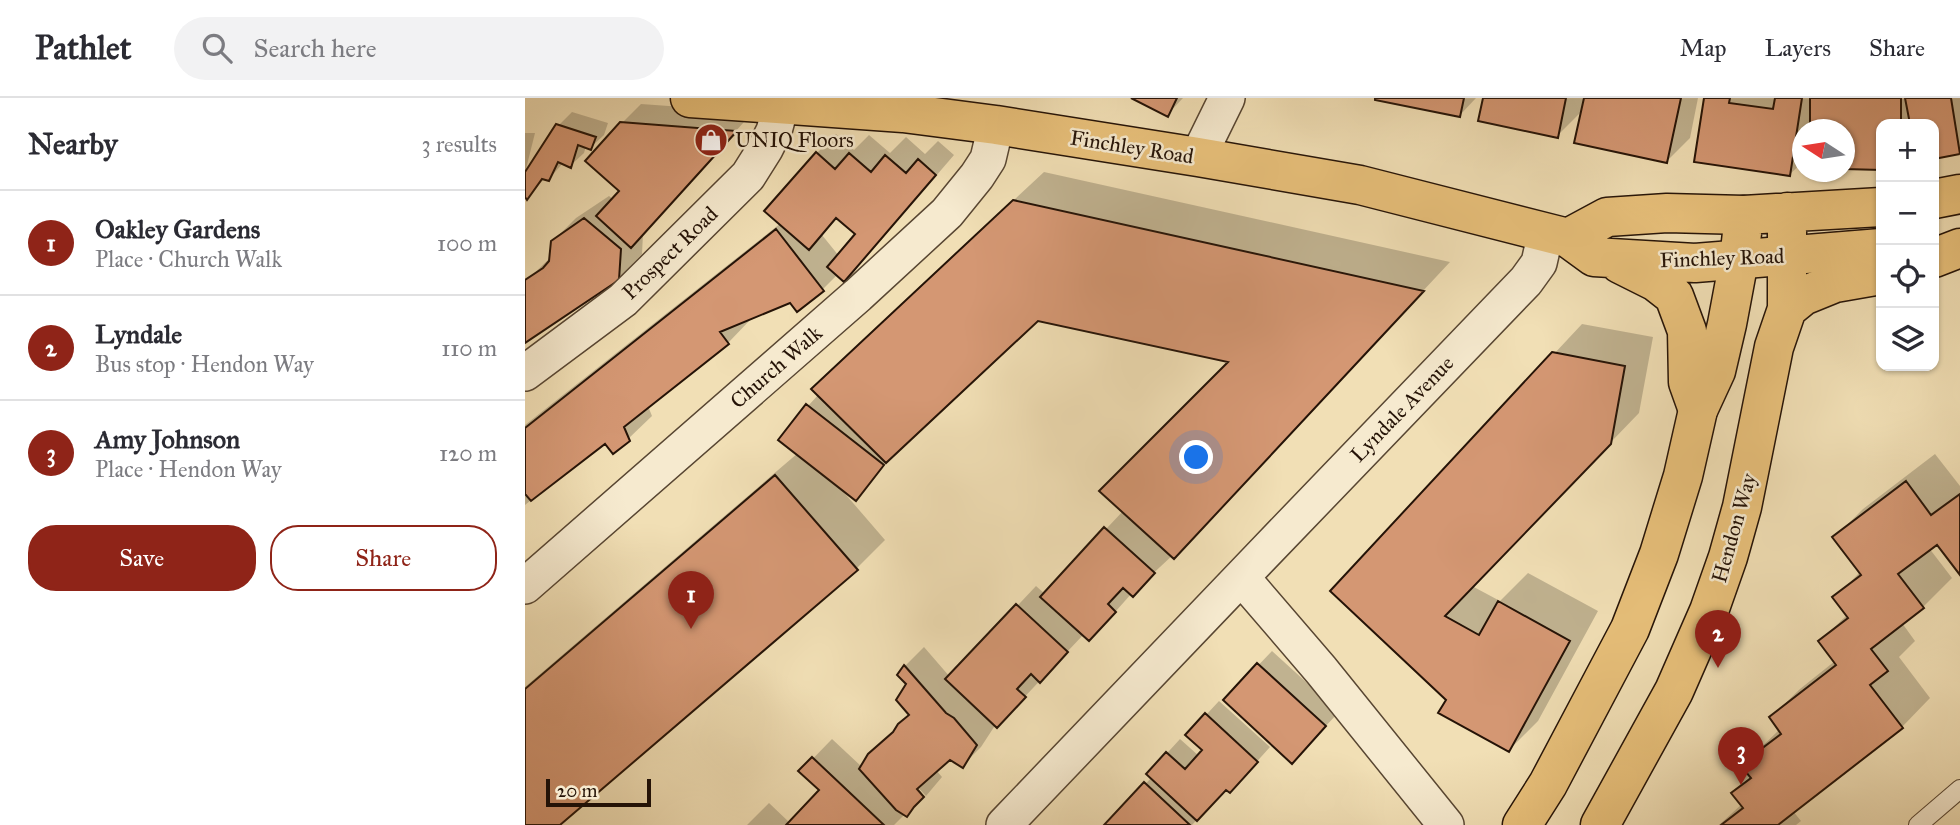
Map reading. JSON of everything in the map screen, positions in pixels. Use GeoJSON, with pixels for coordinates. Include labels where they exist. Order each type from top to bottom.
{"type":"FeatureCollection","features":[{"type":"Feature","properties":{"kind":"main road","name":"Finchley Road"},"geometry":{"type":"LineString","coordinates":[[689,98],[781,105],[904,106],[996,125],[1360,185],[1569,242],[1695,263],[1876,248]]}},
{"type":"Feature","properties":{"kind":"main road"},"geometry":{"type":"LineString","coordinates":[[1939,198],[1960,194]]}},
{"type":"Feature","properties":{"kind":"main road","name":"Finchley Road"},"geometry":{"type":"LineString","coordinates":[[1569,242],[1607,217],[1667,213],[1744,215],[1876,207]]}},
{"type":"Feature","properties":{"kind":"main road","name":"Hendon Way"},"geometry":{"type":"LineString","coordinates":[[1600,825],[1674,691],[1709,611],[1728,557],[1754,457],[1774,347],[1787,309],[1787,212]]}},
{"type":"Feature","properties":{"kind":"main road"},"geometry":{"type":"LineString","coordinates":[[1522,825],[1548,784],[1630,629],[1659,554],[1683,476],[1698,410],[1716,371],[1739,260],[1744,215]]}},
{"type":"Feature","properties":{"kind":"main road"},"geometry":{"type":"LineString","coordinates":[[1569,242],[1656,282],[1674,296],[1687,331],[1688,382],[1698,410]]}},
{"type":"Feature","properties":{"kind":"main road"},"geometry":{"type":"LineString","coordinates":[[1939,245],[1960,246]]}},
{"type":"Feature","properties":{"kind":"main road"},"geometry":{"type":"LineString","coordinates":[[1939,256],[1960,246]]}},
{"type":"Feature","properties":{"kind":"main road"},"geometry":{"type":"LineString","coordinates":[[1787,309],[1803,296],[1835,283],[1876,276]]}},
{"type":"Feature","properties":{"kind":"street"},"geometry":{"type":"LineString","coordinates":[[1198,157],[1227,98]]}},
{"type":"Feature","properties":{"kind":"street","name":"Prospect Road"},"geometry":{"type":"LineString","coordinates":[[525,373],[623,300],[748,176],[774,131],[781,105]]}},
{"type":"Feature","properties":{"kind":"street","name":"Church Walk"},"geometry":{"type":"LineString","coordinates":[[525,586],[858,295],[947,213],[988,159],[996,125]]}},
{"type":"Feature","properties":{"kind":"street","name":"Lyndale Avenue"},"geometry":{"type":"LineString","coordinates":[[1005,825],[1526,281],[1539,263],[1569,242]]}},
{"type":"Feature","properties":{"kind":"street"},"geometry":{"type":"LineString","coordinates":[[1242,578],[1321,670],[1446,825]]}},
{"type":"Feature","properties":{"kind":"lane"},"geometry":{"type":"LineString","coordinates":[[1918,825],[1960,789]]}},
{"type":"Feature","properties":{"kind":"building"},"geometry":{"type":"Polygon","coordinates":[[[1131,98],[1177,98],[1168,117],[1131,98]]]}},
{"type":"Feature","properties":{"kind":"building"},"geometry":{"type":"Polygon","coordinates":[[[1375,98],[1464,98],[1460,117],[1375,98]]]}},
{"type":"Feature","properties":{"kind":"building"},"geometry":{"type":"Polygon","coordinates":[[[1483,98],[1566,98],[1558,138],[1478,121],[1483,98]]]}},
{"type":"Feature","properties":{"kind":"building"},"geometry":{"type":"Polygon","coordinates":[[[1584,98],[1681,98],[1667,163],[1574,143],[1584,98]]]}},
{"type":"Feature","properties":{"kind":"building"},"geometry":{"type":"Polygon","coordinates":[[[1704,98],[1730,98],[1729,103],[1773,109],[1775,98],[1802,98],[1799,119],[1792,119],[1790,176],[1694,162],[1704,98]]]}},
{"type":"Feature","properties":{"kind":"building"},"geometry":{"type":"Polygon","coordinates":[[[1810,98],[1901,98],[1901,119],[1876,119],[1876,170],[1855,169],[1855,119],[1810,119],[1810,98]]]}},
{"type":"Feature","properties":{"kind":"building"},"geometry":{"type":"Polygon","coordinates":[[[1905,98],[1951,98],[1960,154],[1939,158],[1939,119],[1909,119],[1905,98]]]}},
{"type":"Feature","properties":{"kind":"building"},"geometry":{"type":"Polygon","coordinates":[[[620,122],[737,131],[631,248],[596,216],[619,191],[585,161],[620,122]]]}},
{"type":"Feature","properties":{"kind":"building"},"geometry":{"type":"Polygon","coordinates":[[[556,124],[596,137],[591,150],[578,145],[571,168],[558,162],[549,181],[542,179],[527,200],[525,172],[556,124]]]}},
{"type":"Feature","properties":{"kind":"building"},"geometry":{"type":"Polygon","coordinates":[[[816,152],[835,169],[849,153],[871,172],[885,155],[906,173],[918,159],[936,175],[844,282],[827,267],[855,234],[836,218],[809,250],[764,211],[816,152]]]}},
{"type":"Feature","properties":{"kind":"building"},"geometry":{"type":"Polygon","coordinates":[[[1013,200],[1424,291],[1174,559],[1099,491],[1228,362],[1038,321],[886,463],[811,389],[1013,200]]]}},
{"type":"Feature","properties":{"kind":"building"},"geometry":{"type":"Polygon","coordinates":[[[584,218],[621,249],[619,280],[525,343],[525,280],[549,261],[551,241],[584,218]]]}},
{"type":"Feature","properties":{"kind":"building"},"geometry":{"type":"Polygon","coordinates":[[[776,229],[824,291],[797,312],[790,303],[720,332],[729,344],[624,427],[630,441],[613,454],[605,444],[531,501],[525,494],[525,428],[776,229]]]}},
{"type":"Feature","properties":{"kind":"building"},"geometry":{"type":"Polygon","coordinates":[[[1552,352],[1625,366],[1611,444],[1445,616],[1479,635],[1498,601],[1570,641],[1509,752],[1438,713],[1446,700],[1330,591],[1552,352]]]}},
{"type":"Feature","properties":{"kind":"building"},"geometry":{"type":"Polygon","coordinates":[[[806,404],[884,465],[856,501],[778,440],[806,404]]]}},
{"type":"Feature","properties":{"kind":"building"},"geometry":{"type":"Polygon","coordinates":[[[775,475],[858,570],[560,825],[525,825],[525,689],[775,475]]]}},
{"type":"Feature","properties":{"kind":"building"},"geometry":{"type":"Polygon","coordinates":[[[1906,481],[1931,515],[1960,494],[1960,575],[1937,545],[1898,574],[1924,608],[1871,649],[1888,671],[1870,685],[1903,728],[1778,825],[1721,825],[1743,808],[1731,793],[1751,778],[1740,765],[1781,734],[1769,717],[1836,665],[1818,641],[1848,618],[1832,597],[1861,575],[1832,537],[1906,481]]]}},
{"type":"Feature","properties":{"kind":"building"},"geometry":{"type":"Polygon","coordinates":[[[1104,527],[1155,573],[1133,597],[1123,588],[1108,604],[1116,612],[1089,641],[1040,597],[1104,527]]]}},
{"type":"Feature","properties":{"kind":"building"},"geometry":{"type":"Polygon","coordinates":[[[1016,604],[1068,652],[1040,683],[1031,674],[1017,689],[1026,697],[997,728],[945,679],[1016,604]]]}},
{"type":"Feature","properties":{"kind":"building"},"geometry":{"type":"Polygon","coordinates":[[[1257,663],[1326,726],[1292,764],[1223,700],[1257,663]]]}},
{"type":"Feature","properties":{"kind":"building"},"geometry":{"type":"Polygon","coordinates":[[[904,665],[977,745],[963,768],[950,760],[917,789],[924,797],[907,817],[896,810],[859,769],[868,754],[909,715],[896,700],[906,684],[897,675],[904,665]]]}},
{"type":"Feature","properties":{"kind":"building"},"geometry":{"type":"Polygon","coordinates":[[[1205,713],[1258,762],[1230,793],[1226,790],[1197,821],[1146,774],[1166,752],[1185,769],[1202,750],[1185,735],[1205,713]]]}},
{"type":"Feature","properties":{"kind":"building"},"geometry":{"type":"Polygon","coordinates":[[[812,757],[884,825],[786,825],[819,790],[798,771],[812,757]]]}},
{"type":"Feature","properties":{"kind":"building"},"geometry":{"type":"Polygon","coordinates":[[[1144,782],[1190,825],[1104,825],[1144,782]]]}},
{"type":"Feature","properties":{"kind":"place","name":"UNIQ Floors"},"geometry":{"type":"Point","coordinates":[711,140]}},
{"type":"Feature","properties":{"kind":"place","name":"Oakley Gardens"},"geometry":{"type":"Point","coordinates":[691,629]}},
{"type":"Feature","properties":{"kind":"place","name":"Lyndale"},"geometry":{"type":"Point","coordinates":[1718,668]}},
{"type":"Feature","properties":{"kind":"place","name":"Amy Johnson"},"geometry":{"type":"Point","coordinates":[1741,785]}}]}
